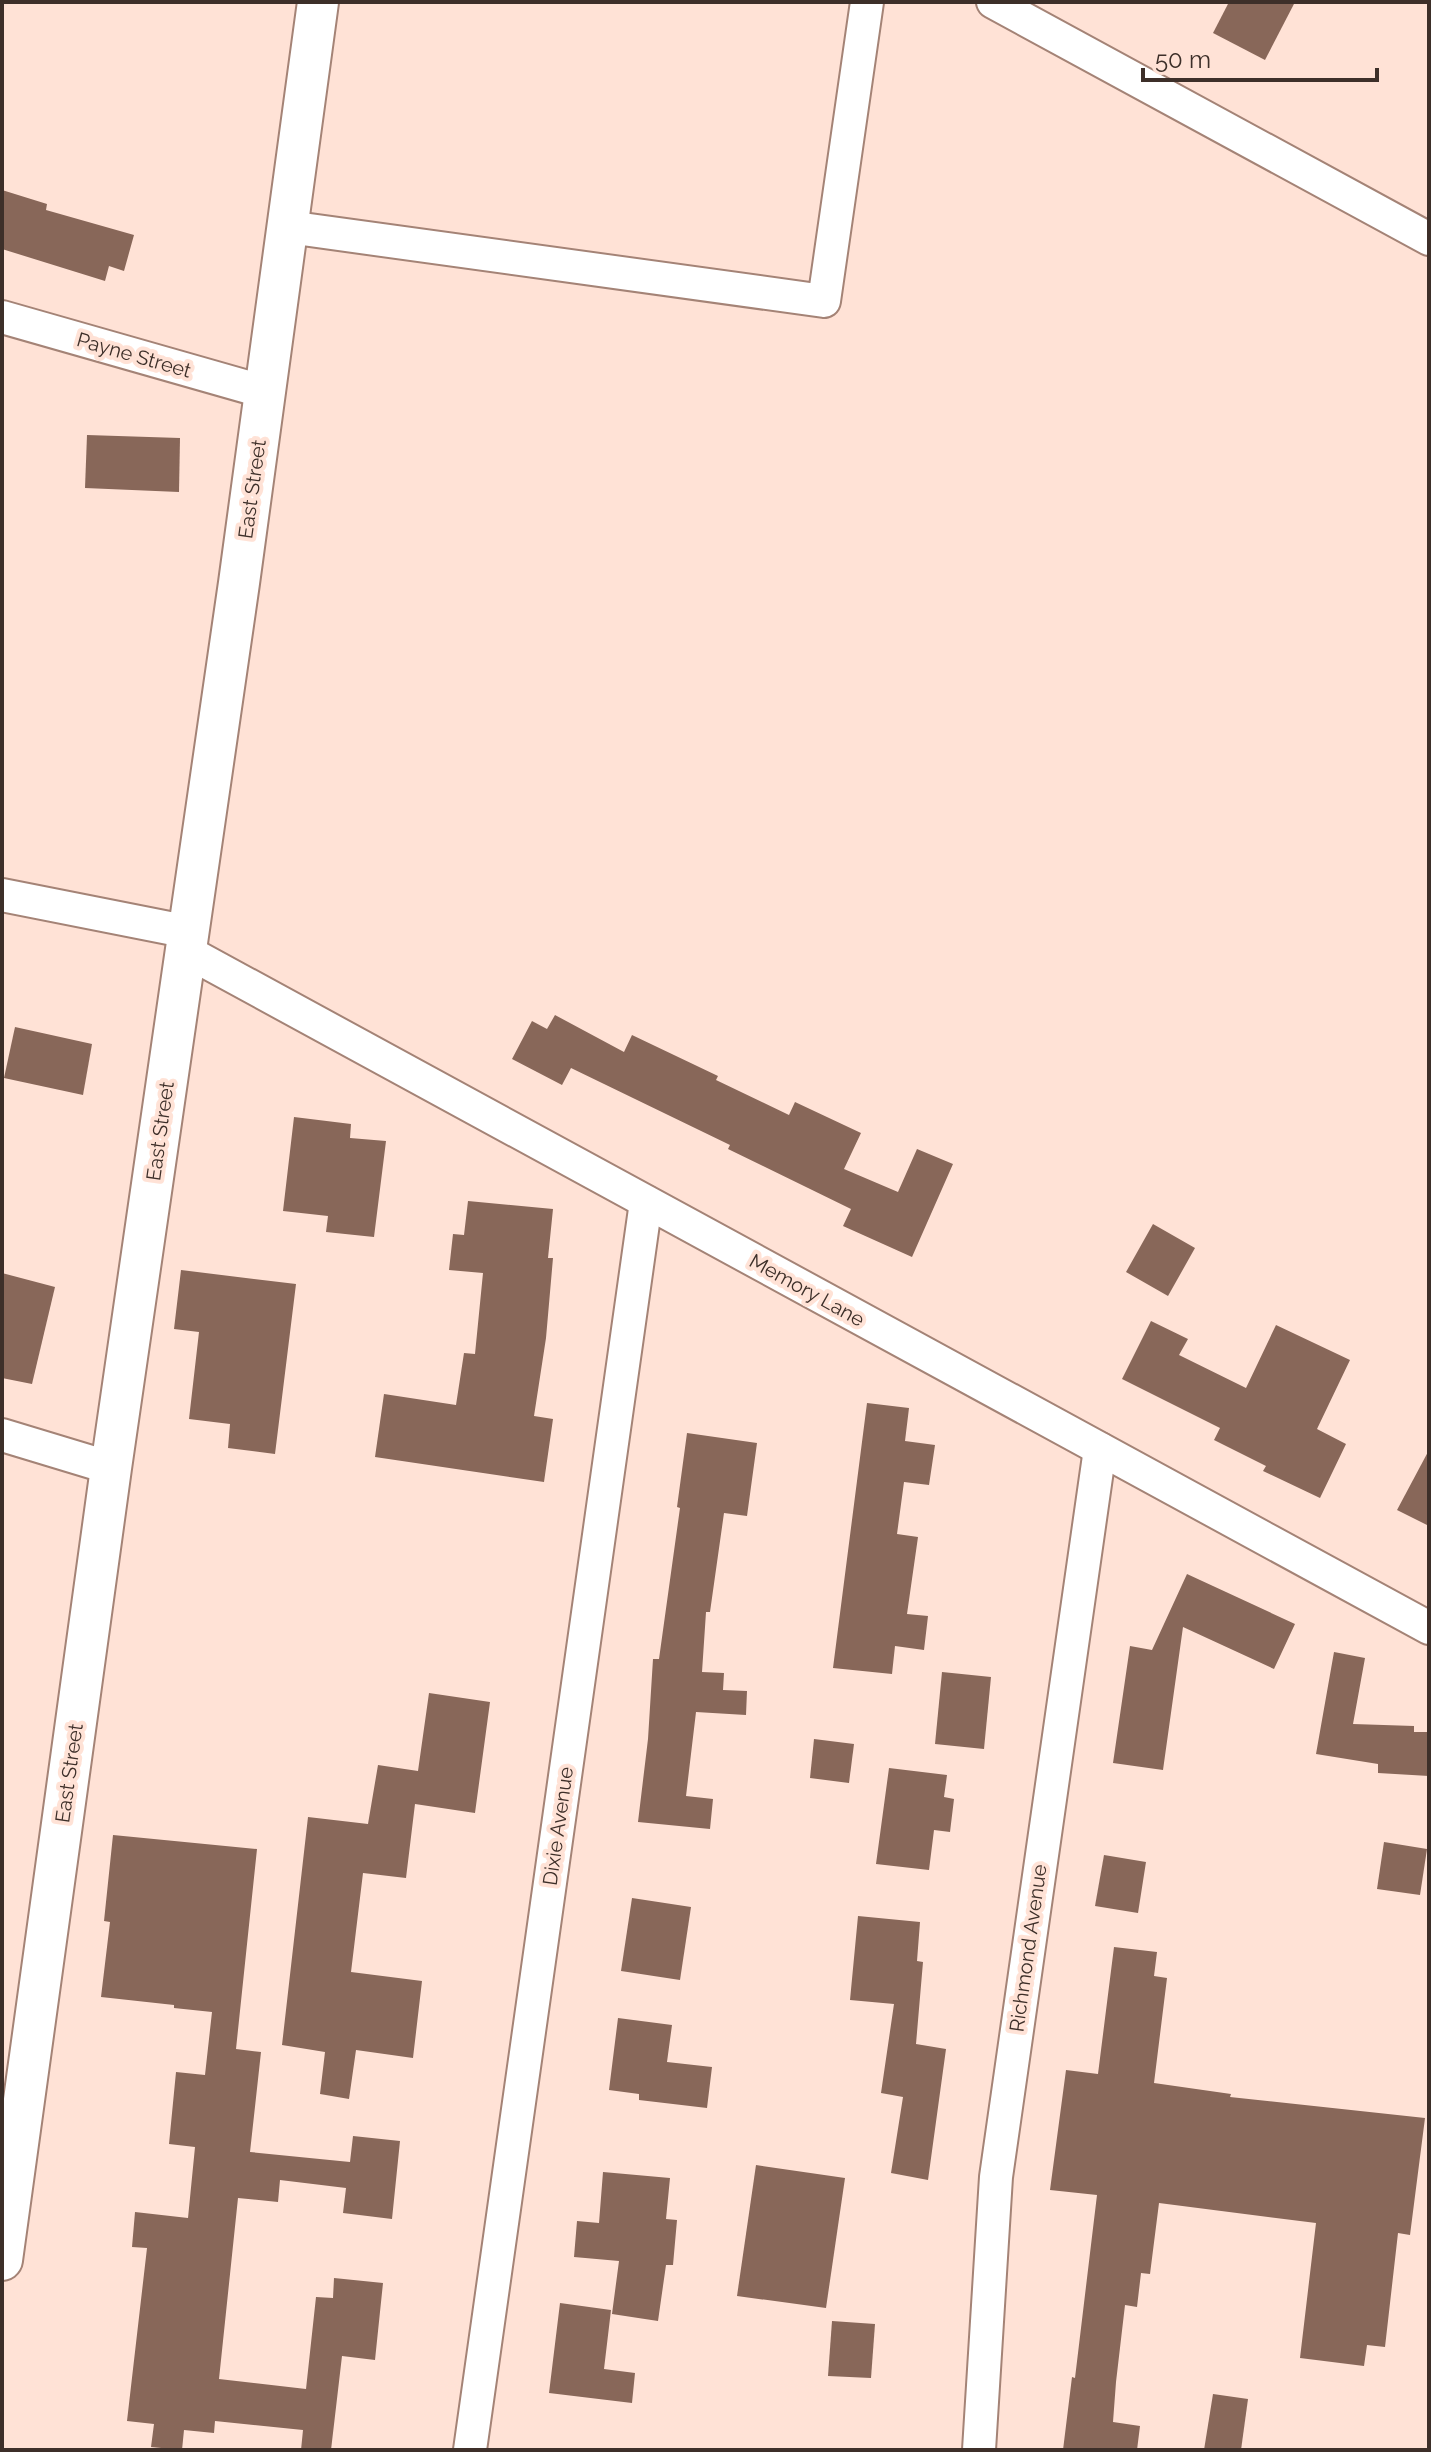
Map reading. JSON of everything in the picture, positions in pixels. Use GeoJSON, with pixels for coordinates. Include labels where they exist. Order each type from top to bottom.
{"type":"FeatureCollection","features":[{"type":"Feature","properties":{"kind":"street","name":"East Street"},"geometry":{"type":"LineString","coordinates":[[2,2260],[318,2]]}},
{"type":"Feature","properties":{"kind":"street"},"geometry":{"type":"LineString","coordinates":[[288,227],[824,301],[867,2]]}},
{"type":"Feature","properties":{"kind":"street"},"geometry":{"type":"LineString","coordinates":[[993,2],[1429,239]]}},
{"type":"Feature","properties":{"kind":"street","name":"Payne Street"},"geometry":{"type":"LineString","coordinates":[[2,317],[265,392]]}},
{"type":"Feature","properties":{"kind":"street","name":"Memory Lane"},"geometry":{"type":"LineString","coordinates":[[2,895],[187,941],[646,1202],[1429,1628]]}},
{"type":"Feature","properties":{"kind":"street","name":"Dixie Avenue"},"geometry":{"type":"LineString","coordinates":[[470,2450],[646,1202]]}},
{"type":"Feature","properties":{"kind":"street"},"geometry":{"type":"LineString","coordinates":[[2,1435],[111,1468]]}},
{"type":"Feature","properties":{"kind":"street","name":"Richmond Avenue"},"geometry":{"type":"LineString","coordinates":[[979,2450],[996,2177],[1100,1449]]}},
{"type":"Feature","properties":{"kind":"building"},"geometry":{"type":"Polygon","coordinates":[[[1229,2],[1295,2],[1265,60],[1213,33],[1229,2]]]}},
{"type":"Feature","properties":{"kind":"building"},"geometry":{"type":"Polygon","coordinates":[[[2,190],[47,204],[46,210],[134,235],[124,271],[109,266],[105,281],[2,249],[2,190]]]}},
{"type":"Feature","properties":{"kind":"building"},"geometry":{"type":"Polygon","coordinates":[[[87,435],[180,438],[179,492],[85,488],[87,435]]]}},
{"type":"Feature","properties":{"kind":"building"},"geometry":{"type":"Polygon","coordinates":[[[555,1015],[624,1052],[632,1035],[718,1076],[716,1080],[789,1115],[795,1102],[861,1133],[844,1169],[898,1192],[917,1149],[953,1164],[912,1257],[843,1226],[851,1209],[728,1149],[730,1145],[571,1068],[562,1085],[512,1059],[532,1021],[547,1029],[555,1015]]]}},
{"type":"Feature","properties":{"kind":"building"},"geometry":{"type":"Polygon","coordinates":[[[15,1027],[92,1044],[83,1095],[4,1078],[15,1027]]]}},
{"type":"Feature","properties":{"kind":"building"},"geometry":{"type":"Polygon","coordinates":[[[294,1117],[351,1124],[350,1138],[386,1141],[374,1237],[326,1232],[328,1216],[283,1211],[294,1117]]]}},
{"type":"Feature","properties":{"kind":"building"},"geometry":{"type":"Polygon","coordinates":[[[468,1201],[553,1209],[548,1258],[553,1258],[546,1338],[534,1416],[553,1419],[544,1482],[375,1457],[384,1394],[456,1405],[464,1353],[475,1354],[483,1273],[449,1270],[453,1234],[464,1235],[468,1201]]]}},
{"type":"Feature","properties":{"kind":"building"},"geometry":{"type":"Polygon","coordinates":[[[1153,1224],[1195,1248],[1168,1296],[1126,1272],[1153,1224]]]}},
{"type":"Feature","properties":{"kind":"building"},"geometry":{"type":"Polygon","coordinates":[[[181,1270],[296,1284],[275,1454],[228,1448],[230,1424],[189,1419],[199,1332],[174,1329],[181,1270]]]}},
{"type":"Feature","properties":{"kind":"building"},"geometry":{"type":"Polygon","coordinates":[[[2,1273],[55,1287],[32,1384],[2,1378],[2,1273]]]}},
{"type":"Feature","properties":{"kind":"building"},"geometry":{"type":"Polygon","coordinates":[[[1151,1321],[1188,1339],[1179,1355],[1246,1388],[1276,1325],[1350,1360],[1317,1429],[1346,1444],[1320,1498],[1263,1471],[1266,1466],[1214,1440],[1220,1428],[1122,1379],[1151,1321]]]}},
{"type":"Feature","properties":{"kind":"building"},"geometry":{"type":"Polygon","coordinates":[[[867,1403],[909,1408],[905,1441],[935,1445],[929,1485],[904,1482],[897,1534],[918,1537],[907,1614],[928,1616],[924,1650],[895,1646],[892,1674],[833,1668],[867,1403]]]}},
{"type":"Feature","properties":{"kind":"building"},"geometry":{"type":"Polygon","coordinates":[[[687,1433],[757,1443],[747,1516],[724,1513],[710,1612],[706,1612],[702,1672],[724,1673],[723,1690],[747,1691],[746,1715],[696,1712],[686,1796],[713,1799],[710,1829],[638,1822],[653,1659],[659,1659],[687,1433]]]}},
{"type":"Feature","properties":{"kind":"building"},"geometry":{"type":"Polygon","coordinates":[[[1429,1450],[1429,1526],[1397,1510],[1429,1450]]]}},
{"type":"Feature","properties":{"kind":"building"},"geometry":{"type":"Polygon","coordinates":[[[1187,1574],[1295,1624],[1274,1669],[1183,1627],[1163,1770],[1113,1763],[1130,1646],[1152,1650],[1187,1574]]]}},
{"type":"Feature","properties":{"kind":"building"},"geometry":{"type":"Polygon","coordinates":[[[1334,1652],[1365,1658],[1353,1724],[1414,1726],[1414,1732],[1429,1732],[1429,1776],[1378,1773],[1378,1764],[1316,1754],[1334,1652]]]}},
{"type":"Feature","properties":{"kind":"building"},"geometry":{"type":"Polygon","coordinates":[[[942,1672],[991,1677],[984,1749],[935,1744],[942,1672]]]}},
{"type":"Feature","properties":{"kind":"building"},"geometry":{"type":"Polygon","coordinates":[[[429,1693],[490,1702],[475,1813],[415,1804],[406,1878],[363,1873],[351,1972],[422,1981],[413,2058],[356,2050],[349,2099],[320,2094],[325,2052],[282,2045],[308,1817],[368,1824],[378,1765],[418,1771],[429,1693]]]}},
{"type":"Feature","properties":{"kind":"building"},"geometry":{"type":"Polygon","coordinates":[[[814,1739],[854,1744],[849,1783],[810,1778],[814,1739]]]}},
{"type":"Feature","properties":{"kind":"building"},"geometry":{"type":"Polygon","coordinates":[[[889,1768],[947,1775],[944,1797],[954,1799],[950,1832],[934,1830],[929,1870],[876,1864],[889,1768]]]}},
{"type":"Feature","properties":{"kind":"building"},"geometry":{"type":"Polygon","coordinates":[[[113,1835],[257,1849],[236,2049],[261,2052],[250,2152],[350,2162],[353,2136],[400,2141],[392,2219],[343,2213],[346,2188],[280,2180],[278,2202],[238,2198],[219,2379],[306,2389],[316,2297],[333,2298],[334,2278],[383,2283],[375,2360],[342,2356],[331,2450],[301,2450],[303,2430],[215,2421],[214,2433],[184,2430],[182,2450],[151,2447],[154,2424],[127,2421],[147,2248],[132,2247],[135,2212],[188,2218],[195,2147],[169,2144],[176,2072],[205,2075],[212,2012],[101,1997],[110,1922],[104,1921],[113,1835]]]}},
{"type":"Feature","properties":{"kind":"building"},"geometry":{"type":"Polygon","coordinates":[[[1384,1842],[1427,1849],[1420,1895],[1377,1889],[1384,1842]]]}},
{"type":"Feature","properties":{"kind":"building"},"geometry":{"type":"Polygon","coordinates":[[[1104,1855],[1146,1862],[1138,1913],[1095,1906],[1104,1855]]]}},
{"type":"Feature","properties":{"kind":"building"},"geometry":{"type":"Polygon","coordinates":[[[632,1898],[691,1907],[680,1980],[621,1971],[632,1898]]]}},
{"type":"Feature","properties":{"kind":"building"},"geometry":{"type":"Polygon","coordinates":[[[858,1916],[920,1922],[917,1961],[923,1962],[916,2044],[946,2049],[928,2180],[891,2173],[903,2097],[881,2093],[894,2004],[850,2000],[858,1916]]]}},
{"type":"Feature","properties":{"kind":"building"},"geometry":{"type":"Polygon","coordinates":[[[1114,1947],[1157,1952],[1154,1976],[1167,1978],[1154,2083],[1231,2094],[1230,2097],[1425,2118],[1410,2235],[1398,2233],[1385,2347],[1367,2345],[1364,2366],[1300,2358],[1316,2223],[1159,2203],[1150,2274],[1141,2273],[1137,2307],[1125,2305],[1116,2382],[1113,2422],[1140,2426],[1137,2450],[1063,2450],[1097,2195],[1050,2190],[1066,2070],[1098,2074],[1114,1947]]]}},
{"type":"Feature","properties":{"kind":"building"},"geometry":{"type":"Polygon","coordinates":[[[618,2018],[672,2025],[667,2062],[712,2067],[707,2108],[639,2100],[639,2094],[609,2090],[618,2018]]]}},
{"type":"Feature","properties":{"kind":"building"},"geometry":{"type":"Polygon","coordinates":[[[756,2165],[845,2178],[826,2308],[737,2296],[756,2165]]]}},
{"type":"Feature","properties":{"kind":"building"},"geometry":{"type":"Polygon","coordinates":[[[603,2172],[670,2178],[666,2219],[677,2220],[673,2265],[666,2265],[658,2321],[612,2314],[619,2261],[574,2257],[577,2221],[599,2223],[603,2172]]]}},
{"type":"Feature","properties":{"kind":"building"},"geometry":{"type":"Polygon","coordinates":[[[560,2303],[611,2310],[604,2369],[635,2373],[632,2403],[549,2393],[560,2303]]]}},
{"type":"Feature","properties":{"kind":"building"},"geometry":{"type":"Polygon","coordinates":[[[832,2321],[875,2324],[871,2378],[828,2376],[832,2321]]]}},
{"type":"Feature","properties":{"kind":"building"},"geometry":{"type":"Polygon","coordinates":[[[1213,2394],[1248,2399],[1241,2450],[1204,2450],[1213,2394]]]}}]}
